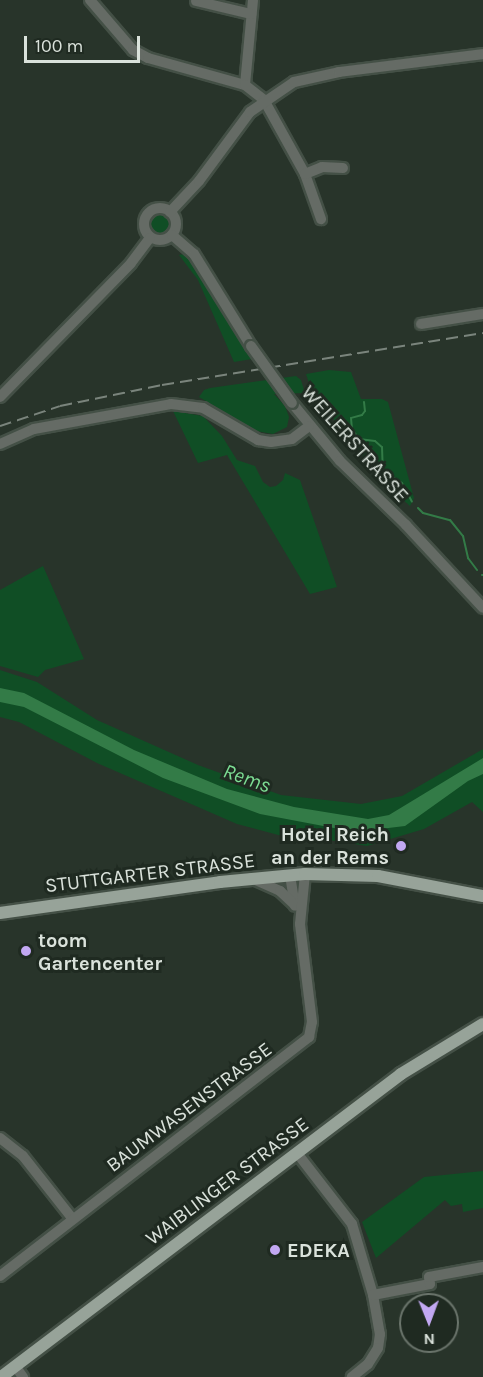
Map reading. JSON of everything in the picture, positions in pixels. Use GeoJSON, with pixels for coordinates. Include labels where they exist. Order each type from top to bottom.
{"type":"FeatureCollection","features":[{"type":"Feature","properties":{"kind":"main road","name":"STUTTGARTER STRASSE"},"geometry":{"type":"LineString","coordinates":[[0,913],[250,878],[305,874],[378,876],[483,896]]}},
{"type":"Feature","properties":{"kind":"main road","name":"WAIBLINGER STRASSE"},"geometry":{"type":"LineString","coordinates":[[1,1377],[401,1074],[483,1024]]}},
{"type":"Feature","properties":{"kind":"street"},"geometry":{"type":"LineString","coordinates":[[90,0],[133,50],[148,58],[245,85],[264,100],[305,174],[321,219]]}},
{"type":"Feature","properties":{"kind":"street"},"geometry":{"type":"LineString","coordinates":[[245,85],[253,0]]}},
{"type":"Feature","properties":{"kind":"street"},"geometry":{"type":"LineString","coordinates":[[196,1],[251,14]]}},
{"type":"Feature","properties":{"kind":"street"},"geometry":{"type":"LineString","coordinates":[[170,212],[199,181],[250,112],[264,100],[294,82],[317,75],[483,54]]}},
{"type":"Feature","properties":{"kind":"street"},"geometry":{"type":"LineString","coordinates":[[305,174],[322,167],[343,168]]}},
{"type":"Feature","properties":{"kind":"street"},"geometry":{"type":"LineString","coordinates":[[160,208],[170,212],[176,226],[172,235],[164,240],[150,238],[144,229],[147,214],[160,208]]}},
{"type":"Feature","properties":{"kind":"street","name":"WEILERSTRASSE"},"geometry":{"type":"LineString","coordinates":[[172,235],[194,254],[251,346],[309,426],[483,608]]}},
{"type":"Feature","properties":{"kind":"street"},"geometry":{"type":"LineString","coordinates":[[0,397],[131,263],[150,238]]}},
{"type":"Feature","properties":{"kind":"street"},"geometry":{"type":"LineString","coordinates":[[421,324],[483,314]]}},
{"type":"Feature","properties":{"kind":"street"},"geometry":{"type":"LineString","coordinates":[[0,444],[34,429],[171,404],[203,408],[258,440],[271,442],[292,439],[309,426]]}},
{"type":"Feature","properties":{"kind":"street","name":"BAUMWASENSTRASSE"},"geometry":{"type":"LineString","coordinates":[[300,924],[305,874]]}},
{"type":"Feature","properties":{"kind":"street","name":"BAUMWASENSTRASSE"},"geometry":{"type":"LineString","coordinates":[[0,1276],[72,1218],[309,1037],[312,1022],[300,924],[290,875]]}},
{"type":"Feature","properties":{"kind":"street"},"geometry":{"type":"LineString","coordinates":[[250,878],[280,891],[295,905]]}},
{"type":"Feature","properties":{"kind":"street"},"geometry":{"type":"LineString","coordinates":[[0,1138],[23,1156],[72,1218]]}},
{"type":"Feature","properties":{"kind":"street"},"geometry":{"type":"LineString","coordinates":[[297,1153],[352,1224],[373,1295],[380,1334],[378,1348],[368,1364],[352,1377]]}},
{"type":"Feature","properties":{"kind":"street"},"geometry":{"type":"LineString","coordinates":[[373,1295],[430,1284],[429,1277],[483,1267]]}},
{"type":"Feature","properties":{"kind":"street"},"geometry":{"type":"LineString","coordinates":[[15,1366],[23,1377]]}},
{"type":"Feature","properties":{"kind":"shaded area"},"geometry":{"type":"Polygon","coordinates":[[[159,212],[167,216],[171,224],[167,232],[159,236],[151,232],[147,224],[151,216],[159,212]]]}},
{"type":"Feature","properties":{"kind":"shaded area"},"geometry":{"type":"Polygon","coordinates":[[[184,254],[206,281],[252,359],[234,362],[198,280],[179,255],[184,254]]]}},
{"type":"Feature","properties":{"kind":"shaded area"},"geometry":{"type":"Polygon","coordinates":[[[329,370],[351,372],[361,399],[382,399],[388,402],[414,498],[410,506],[384,483],[312,392],[306,374],[329,370]]]}},
{"type":"Feature","properties":{"kind":"shaded area"},"geometry":{"type":"Polygon","coordinates":[[[296,376],[301,380],[305,393],[274,394],[285,406],[289,417],[287,427],[273,434],[256,431],[199,397],[204,390],[210,388],[296,376]]]}},
{"type":"Feature","properties":{"kind":"shaded area"},"geometry":{"type":"Polygon","coordinates":[[[173,411],[203,416],[222,436],[237,460],[255,466],[263,482],[270,487],[276,486],[283,480],[285,473],[300,480],[337,587],[310,594],[227,455],[198,463],[173,411]]]}},
{"type":"Feature","properties":{"kind":"shaded area"},"geometry":{"type":"Polygon","coordinates":[[[43,566],[84,659],[45,670],[38,677],[0,666],[0,590],[43,566]]]}},
{"type":"Feature","properties":{"kind":"shaded area"},"geometry":{"type":"Polygon","coordinates":[[[0,670],[37,682],[97,720],[198,765],[281,795],[361,804],[402,796],[483,749],[483,812],[472,802],[424,829],[367,846],[298,835],[297,840],[237,824],[97,763],[19,722],[0,717],[0,670]]]}},
{"type":"Feature","properties":{"kind":"shaded area"},"geometry":{"type":"Polygon","coordinates":[[[0,688],[24,693],[134,750],[227,789],[294,807],[368,819],[389,815],[483,758],[483,774],[468,781],[405,826],[355,832],[260,814],[163,778],[24,707],[0,702],[0,688]]]}},
{"type":"Feature","properties":{"kind":"shaded area"},"geometry":{"type":"Polygon","coordinates":[[[483,1171],[483,1208],[463,1212],[462,1204],[451,1206],[445,1200],[376,1258],[362,1222],[424,1177],[483,1171]]]}},
{"type":"Feature","properties":{"kind":"waterway"},"geometry":{"type":"LineString","coordinates":[[364,402],[365,411],[362,415],[351,418],[352,429],[359,439],[375,441],[382,447],[383,471],[402,483],[412,502]]}},
{"type":"Feature","properties":{"kind":"waterway"},"geometry":{"type":"LineString","coordinates":[[418,508],[423,513],[450,520],[463,536],[468,558],[477,570]]}},
{"type":"Feature","properties":{"kind":"railway"},"geometry":{"type":"LineString","coordinates":[[0,426],[60,406],[162,385],[483,333]]}},
{"type":"Feature","properties":{"kind":"place","name":"Hotel Reich an der Rems"},"geometry":{"type":"Point","coordinates":[401,846]}},
{"type":"Feature","properties":{"kind":"place","name":"toom Gartencenter"},"geometry":{"type":"Point","coordinates":[26,951]}},
{"type":"Feature","properties":{"kind":"place","name":"EDEKA"},"geometry":{"type":"Point","coordinates":[275,1250]}},
{"type":"Feature","properties":{"kind":"water label","name":"Rems"},"geometry":{"type":"Point","coordinates":[247,778]}}]}
